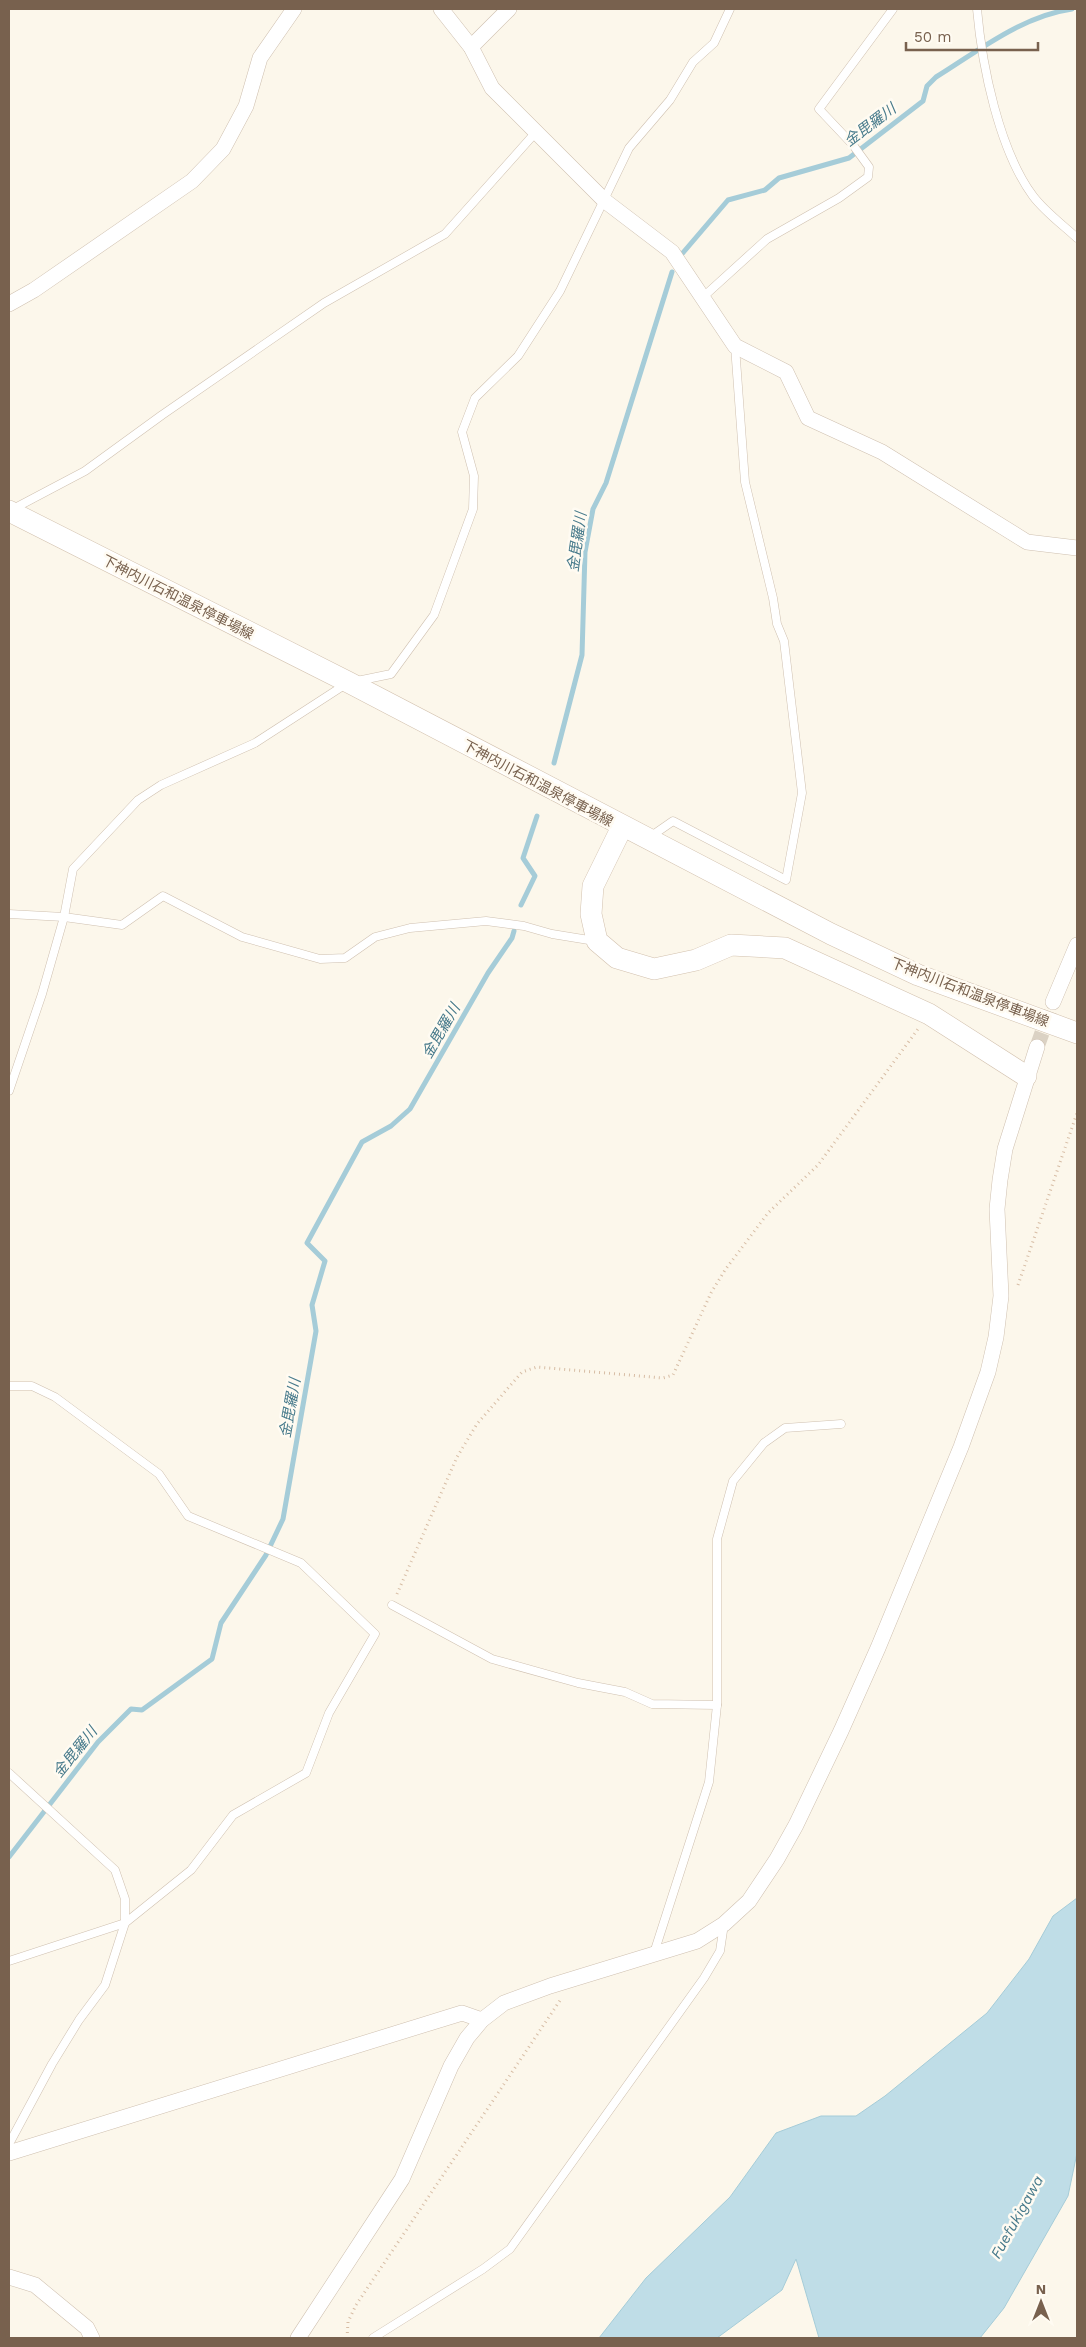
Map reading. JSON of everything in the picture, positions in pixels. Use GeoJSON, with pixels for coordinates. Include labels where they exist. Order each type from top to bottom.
{"type":"FeatureCollection","features":[{"type":"Feature","properties":{"kind":"main road","name":"下神内川石和温泉停車場線"},"geometry":{"type":"LineString","coordinates":[[9,511],[348,682],[622,827],[831,934],[918,975],[1077,1033]]}},
{"type":"Feature","properties":{"kind":"main road"},"geometry":{"type":"LineString","coordinates":[[622,827],[593,886],[591,914],[597,941],[616,958],[654,969],[696,960],[731,945],[785,948],[929,1014],[1026,1076]]}},
{"type":"Feature","properties":{"kind":"street"},"geometry":{"type":"LineString","coordinates":[[9,304],[34,290],[192,181],[223,149],[246,106],[260,58],[294,9]]}},
{"type":"Feature","properties":{"kind":"street"},"geometry":{"type":"LineString","coordinates":[[441,9],[471,47],[492,88],[605,201],[672,252],[735,346],[786,372],[808,418],[882,452],[1027,542],[1077,548]]}},
{"type":"Feature","properties":{"kind":"street"},"geometry":{"type":"LineString","coordinates":[[471,47],[509,9]]}},
{"type":"Feature","properties":{"kind":"street"},"geometry":{"type":"LineString","coordinates":[[1053,1002],[1077,945]]}},
{"type":"Feature","properties":{"kind":"street"},"geometry":{"type":"LineString","coordinates":[[298,2338],[402,2179],[451,2066],[467,2038],[482,2020],[504,2003],[586,1973],[654,1955],[696,1941],[724,1924],[750,1901],[796,1825],[878,1648],[977,1405],[988,1372],[997,1329],[1000,1296],[997,1209],[1000,1180],[1005,1149],[1026,1076],[1037,1047]]}},
{"type":"Feature","properties":{"kind":"street"},"geometry":{"type":"LineString","coordinates":[[9,2153],[462,2013],[482,2020]]}},
{"type":"Feature","properties":{"kind":"street"},"geometry":{"type":"LineString","coordinates":[[9,2277],[35,2285],[87,2328],[92,2338]]}},
{"type":"Feature","properties":{"kind":"lane"},"geometry":{"type":"LineString","coordinates":[[9,1091],[42,994],[64,917],[72,870],[138,800],[161,785],[255,743],[348,682],[391,674],[434,615],[473,509],[474,476],[462,432],[475,398],[518,356],[560,290],[605,201],[629,148],[670,100],[693,62],[714,43],[730,9]]}},
{"type":"Feature","properties":{"kind":"lane"},"geometry":{"type":"LineString","coordinates":[[702,298],[768,240],[839,198],[868,177],[870,167],[862,155],[819,109],[893,9]]}},
{"type":"Feature","properties":{"kind":"lane"},"geometry":{"type":"LineString","coordinates":[[977,9],[984,60],[1002,139],[1033,197],[1077,238]]}},
{"type":"Feature","properties":{"kind":"lane"},"geometry":{"type":"LineString","coordinates":[[9,511],[86,471],[162,415],[324,304],[444,234],[536,132]]}},
{"type":"Feature","properties":{"kind":"lane"},"geometry":{"type":"LineString","coordinates":[[646,839],[673,821],[786,880],[802,793],[784,641],[776,624],[773,598],[745,482],[735,346]]}},
{"type":"Feature","properties":{"kind":"lane"},"geometry":{"type":"LineString","coordinates":[[9,914],[64,917],[122,925],[163,896],[242,937],[320,959],[345,958],[375,937],[410,928],[486,921],[524,926],[552,934],[597,941]]}},
{"type":"Feature","properties":{"kind":"lane"},"geometry":{"type":"LineString","coordinates":[[9,1386],[32,1386],[54,1397],[159,1474],[188,1516],[277,1551],[301,1563],[375,1634],[329,1713],[306,1773],[233,1815],[191,1870],[126,1923],[9,1960]]}},
{"type":"Feature","properties":{"kind":"lane"},"geometry":{"type":"LineString","coordinates":[[654,1955],[709,1782],[717,1705],[717,1539],[733,1481],[764,1443],[785,1428],[841,1424]]}},
{"type":"Feature","properties":{"kind":"lane"},"geometry":{"type":"LineString","coordinates":[[392,1605],[492,1659],[578,1684],[625,1692],[652,1704],[717,1705]]}},
{"type":"Feature","properties":{"kind":"lane"},"geometry":{"type":"LineString","coordinates":[[9,1773],[115,1870],[125,1899],[126,1923],[105,1985],[66,2042],[9,2144]]}},
{"type":"Feature","properties":{"kind":"lane"},"geometry":{"type":"LineString","coordinates":[[373,2338],[483,2269],[510,2249],[704,1978],[720,1951],[724,1924]]}},
{"type":"Feature","properties":{"kind":"path"},"geometry":{"type":"LineString","coordinates":[[392,1605],[458,1457],[477,1424],[522,1372],[537,1367],[663,1378],[673,1375],[711,1293],[725,1270],[768,1213],[818,1165],[929,1014]]}},
{"type":"Feature","properties":{"kind":"path"},"geometry":{"type":"LineString","coordinates":[[1016,1288],[1077,1113]]}},
{"type":"Feature","properties":{"kind":"path"},"geometry":{"type":"LineString","coordinates":[[347,2338],[348,2322],[356,2305],[493,2103],[562,1997]]}},
{"type":"Feature","properties":{"kind":"water","name":"Fuefukigawa"},"geometry":{"type":"Polygon","coordinates":[[[1077,1898],[1077,2153],[1068,2196],[1004,2308],[980,2338],[819,2338],[796,2259],[782,2290],[717,2338],[599,2338],[646,2278],[730,2197],[776,2133],[821,2116],[856,2116],[885,2096],[987,2013],[1029,1959],[1053,1916],[1077,1898]]]}},
{"type":"Feature","properties":{"kind":"waterway","name":"金毘羅川"},"geometry":{"type":"LineString","coordinates":[[681,255],[728,200],[765,190],[779,178],[849,158],[923,101],[927,86],[936,77],[1018,27],[1036,19],[1072,9]]}},
{"type":"Feature","properties":{"kind":"waterway","name":"金毘羅川"},"geometry":{"type":"LineString","coordinates":[[554,763],[582,655],[585,552],[593,509],[606,483],[672,272]]}},
{"type":"Feature","properties":{"kind":"waterway","name":"金毘羅川"},"geometry":{"type":"LineString","coordinates":[[521,905],[535,876],[523,858],[537,816]]}},
{"type":"Feature","properties":{"kind":"waterway","name":"金毘羅川"},"geometry":{"type":"LineString","coordinates":[[9,1857],[98,1742],[131,1709],[142,1710],[212,1659],[221,1623],[266,1555],[283,1519],[316,1331],[312,1305],[325,1261],[307,1243],[362,1142],[391,1126],[410,1109],[488,973],[512,938],[514,931]]}},
{"type":"Feature","properties":{"kind":"tunnel"},"geometry":{"type":"LineString","coordinates":[[1037,1047],[1053,1002]]}}]}
